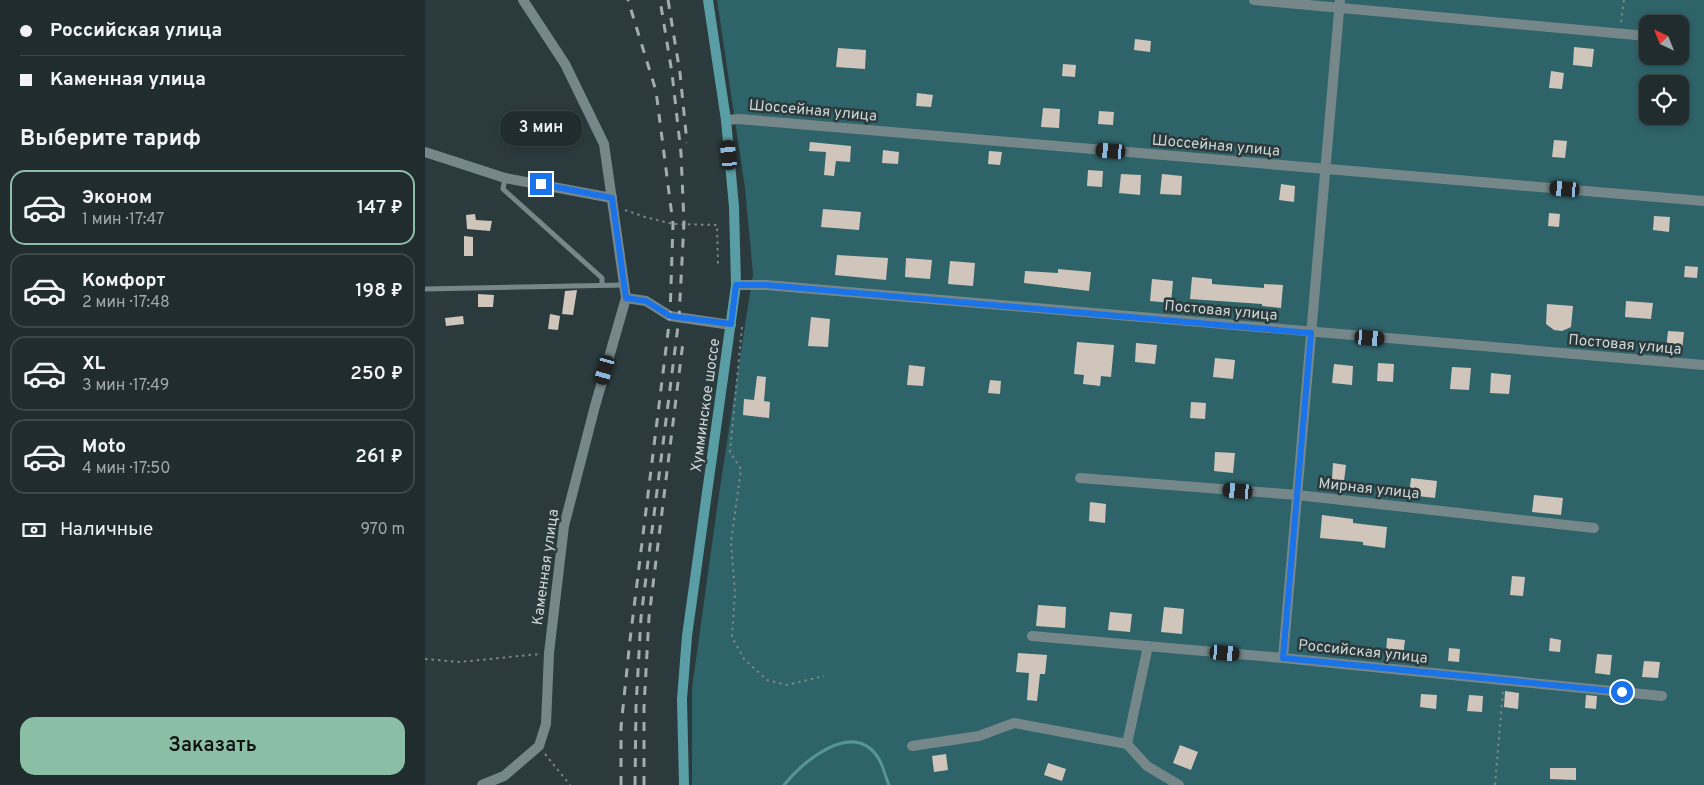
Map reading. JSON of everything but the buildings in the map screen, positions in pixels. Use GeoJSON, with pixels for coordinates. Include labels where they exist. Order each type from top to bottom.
{"type":"FeatureCollection","features":[{"type":"Feature","properties":{"kind":"main road","name":"Хумминское шоссе"},"geometry":{"type":"LineString","coordinates":[[684,785],[682,699],[687,636],[737,324],[734,207],[726,120],[708,0]]}},
{"type":"Feature","properties":{"kind":"street"},"geometry":{"type":"LineString","coordinates":[[523,0],[565,64],[605,144],[626,298],[646,301],[670,316],[737,324]]}},
{"type":"Feature","properties":{"kind":"street"},"geometry":{"type":"LineString","coordinates":[[1254,0],[1340,3],[1639,35]]}},
{"type":"Feature","properties":{"kind":"street"},"geometry":{"type":"LineString","coordinates":[[1283,658],[1340,3]]}},
{"type":"Feature","properties":{"kind":"street","name":"Шоссейная улица"},"geometry":{"type":"LineString","coordinates":[[726,120],[739,119],[1704,201]]}},
{"type":"Feature","properties":{"kind":"street"},"geometry":{"type":"LineString","coordinates":[[425,152],[505,178],[613,202]]}},
{"type":"Feature","properties":{"kind":"street","name":"Постовая улица"},"geometry":{"type":"LineString","coordinates":[[736,285],[766,285],[1311,333],[1704,365]]}},
{"type":"Feature","properties":{"kind":"street","name":"Каменная улица"},"geometry":{"type":"LineString","coordinates":[[539,746],[546,724],[549,654],[563,526],[626,298]]}},
{"type":"Feature","properties":{"kind":"street","name":"Мирная улица"},"geometry":{"type":"LineString","coordinates":[[1080,478],[1297,495],[1594,528]]}},
{"type":"Feature","properties":{"kind":"street","name":"Российская улица"},"geometry":{"type":"LineString","coordinates":[[1032,636],[1283,658],[1662,696]]}},
{"type":"Feature","properties":{"kind":"street"},"geometry":{"type":"LineString","coordinates":[[1127,744],[1148,646]]}},
{"type":"Feature","properties":{"kind":"street"},"geometry":{"type":"LineString","coordinates":[[912,746],[979,736],[1015,723],[1127,744],[1147,766],[1179,785]]}},
{"type":"Feature","properties":{"kind":"street"},"geometry":{"type":"LineString","coordinates":[[482,785],[504,776],[539,746]]}},
{"type":"Feature","properties":{"kind":"lane"},"geometry":{"type":"LineString","coordinates":[[505,178],[503,189],[602,278],[602,285]]}},
{"type":"Feature","properties":{"kind":"lane"},"geometry":{"type":"LineString","coordinates":[[425,289],[624,285]]}},
{"type":"Feature","properties":{"kind":"path"},"geometry":{"type":"LineString","coordinates":[[1620,33],[1624,0]]}},
{"type":"Feature","properties":{"kind":"path"},"geometry":{"type":"LineString","coordinates":[[613,202],[645,217],[673,224],[717,225],[718,266]]}},
{"type":"Feature","properties":{"kind":"path"},"geometry":{"type":"LineString","coordinates":[[737,324],[730,452],[741,469],[731,542],[735,593],[732,637],[744,659],[767,680],[787,685],[825,676]]}},
{"type":"Feature","properties":{"kind":"path"},"geometry":{"type":"LineString","coordinates":[[425,659],[460,662],[549,654]]}},
{"type":"Feature","properties":{"kind":"path"},"geometry":{"type":"LineString","coordinates":[[1495,785],[1504,680]]}},
{"type":"Feature","properties":{"kind":"path"},"geometry":{"type":"LineString","coordinates":[[539,746],[570,785]]}},
{"type":"Feature","properties":{"kind":"shaded area"},"geometry":{"type":"Polygon","coordinates":[[[717,0],[1704,0],[1704,785],[692,785],[692,688],[719,494],[753,274],[745,188],[717,0]]]}},
{"type":"Feature","properties":{"kind":"waterway"},"geometry":{"type":"LineString","coordinates":[[784,785],[803,766],[828,748],[841,743],[854,742],[866,746],[877,756],[889,785]]}},
{"type":"Feature","properties":{"kind":"railway"},"geometry":{"type":"LineString","coordinates":[[621,785],[621,727],[630,640],[670,316],[673,224],[656,91],[628,0]]}},
{"type":"Feature","properties":{"kind":"railway"},"geometry":{"type":"LineString","coordinates":[[635,785],[636,707],[641,617],[679,318],[684,223],[681,153],[672,73],[660,0]]}},
{"type":"Feature","properties":{"kind":"railway"},"geometry":{"type":"LineString","coordinates":[[668,0],[680,73],[687,143]]}},
{"type":"Feature","properties":{"kind":"railway"},"geometry":{"type":"LineString","coordinates":[[644,785],[644,707],[649,617],[683,342]]}},
{"type":"Feature","properties":{"kind":"route"},"geometry":{"type":"LineString","coordinates":[[541,184],[612,198],[626,298],[646,301],[670,316],[731,324],[736,285],[766,285],[1311,333],[1283,658],[1622,692]]}}]}
